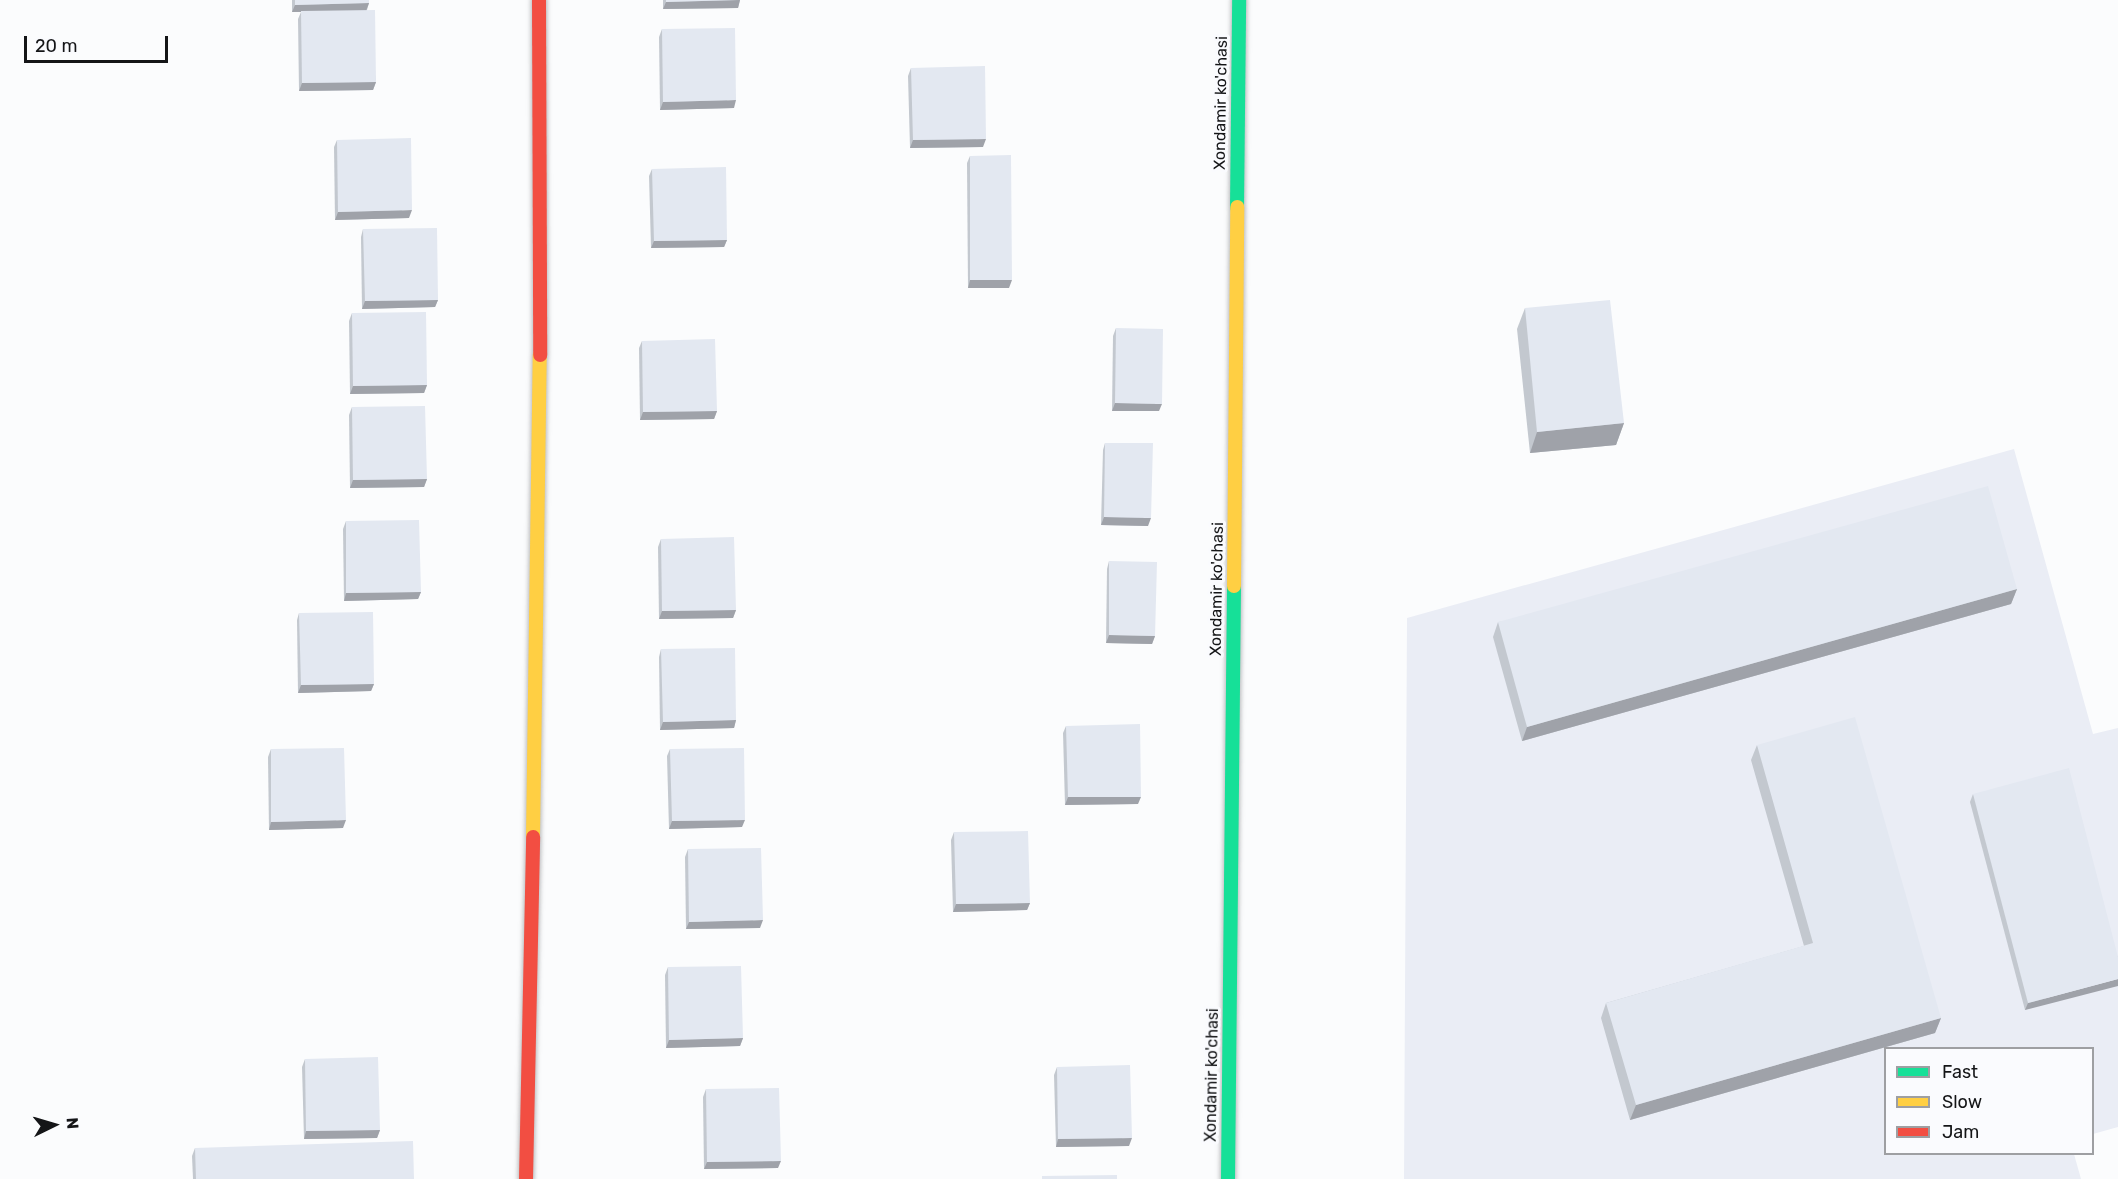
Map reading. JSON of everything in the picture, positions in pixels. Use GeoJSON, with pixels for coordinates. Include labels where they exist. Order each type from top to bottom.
{"type":"FeatureCollection","features":[{"type":"Feature","properties":{"kind":"street"},"geometry":{"type":"LineString","coordinates":[[526,1179],[540,521],[539,0]]}},
{"type":"Feature","properties":{"kind":"street","name":"Xondamir ko'chasi"},"geometry":{"type":"LineString","coordinates":[[1228,1179],[1239,0]]}},
{"type":"Feature","properties":{"kind":"shaded area"},"geometry":{"type":"Polygon","coordinates":[[[2014,449],[2093,734],[2118,728],[2118,1127],[2094,1134],[2094,1047],[1884,1047],[1884,1155],[2074,1155],[2081,1179],[1404,1179],[1407,618],[2014,449]]]}},
{"type":"Feature","properties":{"kind":"building"},"geometry":{"type":"Polygon","coordinates":[[[295,0],[369,0],[369,3],[295,5],[295,0]]]}},
{"type":"Feature","properties":{"kind":"building"},"geometry":{"type":"Polygon","coordinates":[[[666,0],[737,0],[666,2],[666,0]]]}},
{"type":"Feature","properties":{"kind":"building"},"geometry":{"type":"Polygon","coordinates":[[[375,10],[376,82],[302,83],[301,11],[375,10]]]}},
{"type":"Feature","properties":{"kind":"building"},"geometry":{"type":"Polygon","coordinates":[[[735,28],[736,100],[663,102],[662,29],[735,28]]]}},
{"type":"Feature","properties":{"kind":"building"},"geometry":{"type":"Polygon","coordinates":[[[985,66],[986,139],[913,140],[911,68],[985,66]]]}},
{"type":"Feature","properties":{"kind":"building"},"geometry":{"type":"Polygon","coordinates":[[[411,138],[412,210],[338,212],[337,140],[411,138]]]}},
{"type":"Feature","properties":{"kind":"building"},"geometry":{"type":"Polygon","coordinates":[[[1011,155],[1012,280],[970,280],[970,156],[1011,155]]]}},
{"type":"Feature","properties":{"kind":"building"},"geometry":{"type":"Polygon","coordinates":[[[726,167],[727,240],[654,241],[652,169],[726,167]]]}},
{"type":"Feature","properties":{"kind":"building"},"geometry":{"type":"Polygon","coordinates":[[[437,228],[438,300],[365,301],[363,229],[437,228]]]}},
{"type":"Feature","properties":{"kind":"building"},"geometry":{"type":"Polygon","coordinates":[[[1610,300],[1624,423],[1537,432],[1525,308],[1610,300]]]}},
{"type":"Feature","properties":{"kind":"building"},"geometry":{"type":"Polygon","coordinates":[[[426,312],[427,385],[353,386],[352,313],[426,312]]]}},
{"type":"Feature","properties":{"kind":"building"},"geometry":{"type":"Polygon","coordinates":[[[1116,328],[1163,329],[1162,404],[1115,403],[1116,328]]]}},
{"type":"Feature","properties":{"kind":"building"},"geometry":{"type":"Polygon","coordinates":[[[715,339],[717,411],[643,412],[642,341],[715,339]]]}},
{"type":"Feature","properties":{"kind":"building"},"geometry":{"type":"Polygon","coordinates":[[[425,406],[427,479],[353,480],[352,407],[425,406]]]}},
{"type":"Feature","properties":{"kind":"building"},"geometry":{"type":"Polygon","coordinates":[[[1105,443],[1153,443],[1151,518],[1104,517],[1105,443]]]}},
{"type":"Feature","properties":{"kind":"building"},"geometry":{"type":"Polygon","coordinates":[[[1988,486],[2017,589],[1527,727],[1498,622],[1988,486]]]}},
{"type":"Feature","properties":{"kind":"building"},"geometry":{"type":"Polygon","coordinates":[[[419,520],[421,592],[346,593],[346,521],[419,520]]]}},
{"type":"Feature","properties":{"kind":"building"},"geometry":{"type":"Polygon","coordinates":[[[734,537],[736,610],[662,611],[661,539],[734,537]]]}},
{"type":"Feature","properties":{"kind":"building"},"geometry":{"type":"Polygon","coordinates":[[[1109,561],[1157,562],[1155,636],[1109,635],[1109,561]]]}},
{"type":"Feature","properties":{"kind":"building"},"geometry":{"type":"Polygon","coordinates":[[[373,612],[374,684],[301,685],[299,613],[373,612]]]}},
{"type":"Feature","properties":{"kind":"building"},"geometry":{"type":"Polygon","coordinates":[[[735,648],[736,720],[663,722],[661,649],[735,648]]]}},
{"type":"Feature","properties":{"kind":"building"},"geometry":{"type":"Polygon","coordinates":[[[1855,717],[1941,1018],[1636,1105],[1606,1003],[1813,943],[1757,745],[1855,717]]]}},
{"type":"Feature","properties":{"kind":"building"},"geometry":{"type":"Polygon","coordinates":[[[1140,724],[1141,797],[1068,797],[1066,726],[1140,724]]]}},
{"type":"Feature","properties":{"kind":"building"},"geometry":{"type":"Polygon","coordinates":[[[344,748],[346,820],[271,822],[271,749],[344,748]]]}},
{"type":"Feature","properties":{"kind":"building"},"geometry":{"type":"Polygon","coordinates":[[[744,748],[745,820],[672,821],[670,749],[744,748]]]}},
{"type":"Feature","properties":{"kind":"building"},"geometry":{"type":"Polygon","coordinates":[[[2069,768],[2118,957],[2118,979],[2028,1003],[1973,794],[2069,768]]]}},
{"type":"Feature","properties":{"kind":"building"},"geometry":{"type":"Polygon","coordinates":[[[1028,831],[1030,903],[956,904],[954,832],[1028,831]]]}},
{"type":"Feature","properties":{"kind":"building"},"geometry":{"type":"Polygon","coordinates":[[[761,848],[763,920],[689,922],[688,849],[761,848]]]}},
{"type":"Feature","properties":{"kind":"building"},"geometry":{"type":"Polygon","coordinates":[[[741,966],[743,1038],[669,1040],[668,967],[741,966]]]}},
{"type":"Feature","properties":{"kind":"building"},"geometry":{"type":"Polygon","coordinates":[[[378,1057],[380,1130],[306,1131],[305,1059],[378,1057]]]}},
{"type":"Feature","properties":{"kind":"building"},"geometry":{"type":"Polygon","coordinates":[[[1130,1065],[1132,1138],[1058,1139],[1057,1067],[1130,1065]]]}},
{"type":"Feature","properties":{"kind":"building"},"geometry":{"type":"Polygon","coordinates":[[[779,1088],[781,1161],[707,1162],[706,1089],[779,1088]]]}},
{"type":"Feature","properties":{"kind":"building"},"geometry":{"type":"Polygon","coordinates":[[[413,1141],[414,1179],[196,1179],[195,1148],[413,1141]]]}},
{"type":"Feature","properties":{"kind":"building"},"geometry":{"type":"Polygon","coordinates":[[[1117,1175],[1117,1179],[1042,1179],[1042,1176],[1117,1175]]]}},
{"type":"Feature","properties":{"kind":"traffic: fast"},"geometry":{"type":"LineString","coordinates":[[1237,207],[1239,0]]}},
{"type":"Feature","properties":{"kind":"traffic: fast"},"geometry":{"type":"LineString","coordinates":[[1228,1179],[1234,586]]}},
{"type":"Feature","properties":{"kind":"traffic: slow"},"geometry":{"type":"LineString","coordinates":[[1234,586],[1237,207]]}},
{"type":"Feature","properties":{"kind":"traffic: slow"},"geometry":{"type":"LineString","coordinates":[[533,837],[540,355]]}},
{"type":"Feature","properties":{"kind":"traffic: jam"},"geometry":{"type":"LineString","coordinates":[[539,0],[540,355]]}},
{"type":"Feature","properties":{"kind":"traffic: jam"},"geometry":{"type":"LineString","coordinates":[[526,1179],[533,837]]}}]}
